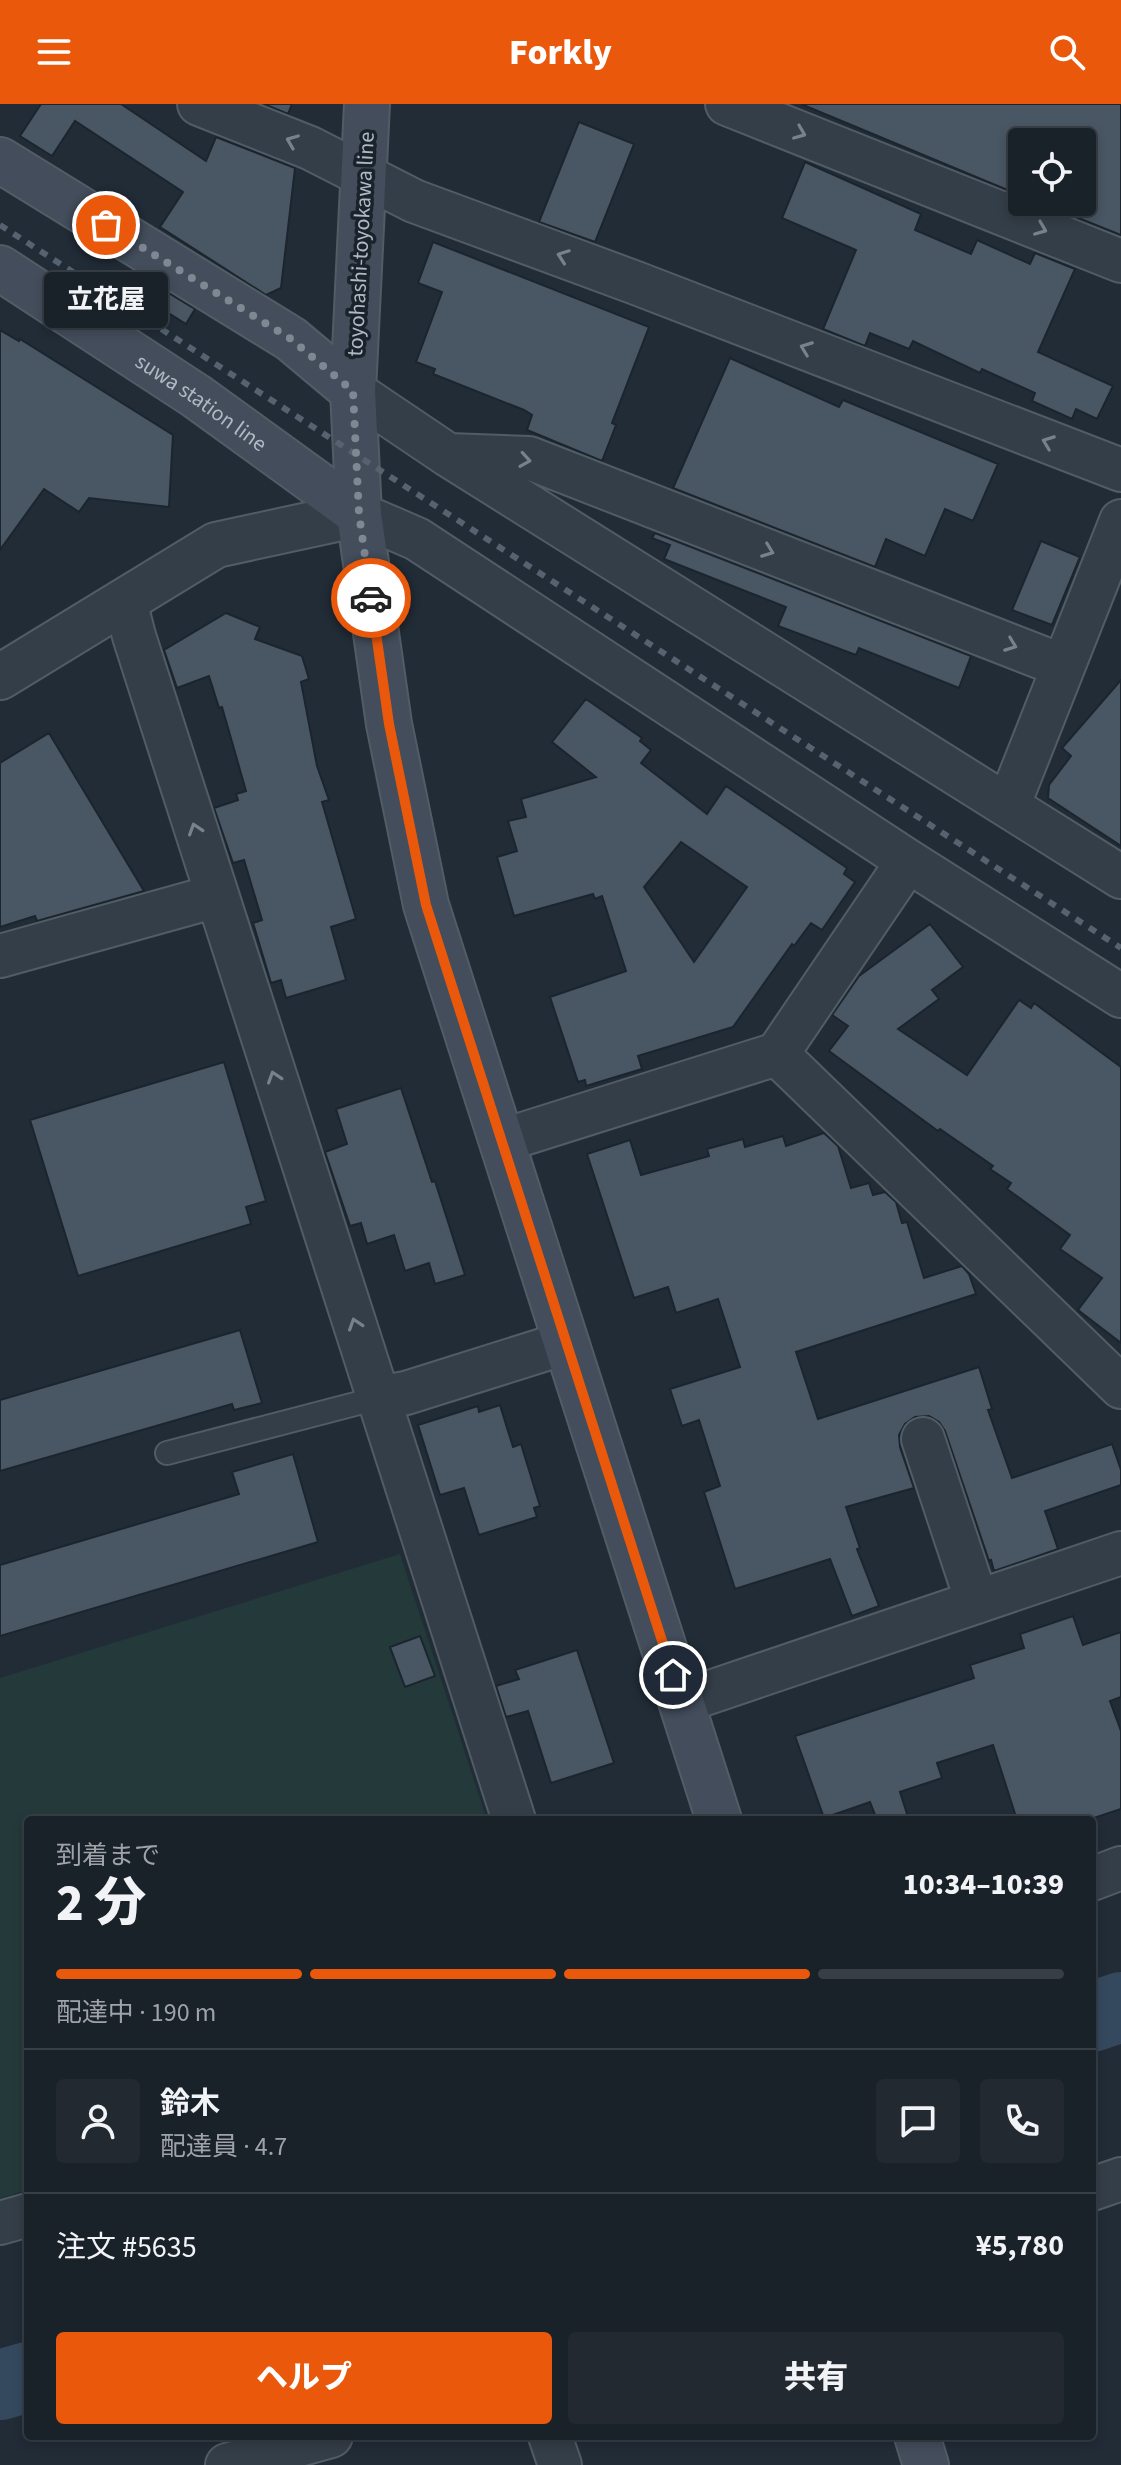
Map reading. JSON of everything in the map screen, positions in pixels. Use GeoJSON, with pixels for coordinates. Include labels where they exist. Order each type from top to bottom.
{"type":"FeatureCollection","features":[{"type":"Feature","properties":{"kind":"main road","name":"toyohashi-toyokawa line"},"geometry":{"type":"LineString","coordinates":[[367,104],[353,391],[359,514],[389,724],[426,905],[718,1816]]}},
{"type":"Feature","properties":{"kind":"main road"},"geometry":{"type":"LineString","coordinates":[[0,160],[291,339],[353,391]]}},
{"type":"Feature","properties":{"kind":"main road","name":"suwa station line"},"geometry":{"type":"LineString","coordinates":[[0,268],[196,396],[359,514]]}},
{"type":"Feature","properties":{"kind":"main road"},"geometry":{"type":"LineString","coordinates":[[918,2440],[926,2465]]}},
{"type":"Feature","properties":{"kind":"street"},"geometry":{"type":"LineString","coordinates":[[199,104],[310,148],[414,201],[679,299],[1121,470]]}},
{"type":"Feature","properties":{"kind":"street"},"geometry":{"type":"LineString","coordinates":[[727,104],[1121,261]]}},
{"type":"Feature","properties":{"kind":"street"},"geometry":{"type":"LineString","coordinates":[[353,391],[448,455],[1121,877]]}},
{"type":"Feature","properties":{"kind":"street"},"geometry":{"type":"LineString","coordinates":[[448,455],[529,458],[1063,666]]}},
{"type":"Feature","properties":{"kind":"street"},"geometry":{"type":"LineString","coordinates":[[0,677],[216,545],[359,514],[417,539],[908,861],[1121,996]]}},
{"type":"Feature","properties":{"kind":"street"},"geometry":{"type":"LineString","coordinates":[[1009,804],[1121,521]]}},
{"type":"Feature","properties":{"kind":"street"},"geometry":{"type":"LineString","coordinates":[[125,601],[216,896],[513,1816]]}},
{"type":"Feature","properties":{"kind":"street"},"geometry":{"type":"LineString","coordinates":[[501,1141],[777,1054],[908,861]]}},
{"type":"Feature","properties":{"kind":"street"},"geometry":{"type":"LineString","coordinates":[[0,956],[216,896]]}},
{"type":"Feature","properties":{"kind":"street"},"geometry":{"type":"LineString","coordinates":[[777,1054],[1121,1386]]}},
{"type":"Feature","properties":{"kind":"street"},"geometry":{"type":"LineString","coordinates":[[378,1398],[406,1393],[565,1343]]}},
{"type":"Feature","properties":{"kind":"street"},"geometry":{"type":"LineString","coordinates":[[923,1439],[977,1602]]}},
{"type":"Feature","properties":{"kind":"street"},"geometry":{"type":"LineString","coordinates":[[681,1702],[1121,1553]]}},
{"type":"Feature","properties":{"kind":"street"},"geometry":{"type":"LineString","coordinates":[[1096,1877],[1121,1868]]}},
{"type":"Feature","properties":{"kind":"street"},"geometry":{"type":"LineString","coordinates":[[1096,2188],[1121,2179]]}},
{"type":"Feature","properties":{"kind":"street"},"geometry":{"type":"LineString","coordinates":[[0,2223],[24,2216]]}},
{"type":"Feature","properties":{"kind":"street"},"geometry":{"type":"LineString","coordinates":[[227,2465],[317,2440]]}},
{"type":"Feature","properties":{"kind":"street"},"geometry":{"type":"LineString","coordinates":[[551,2440],[560,2465]]}},
{"type":"Feature","properties":{"kind":"lane"},"geometry":{"type":"LineString","coordinates":[[167,1453],[378,1398]]}},
{"type":"Feature","properties":{"kind":"green space"},"geometry":{"type":"Polygon","coordinates":[[[400,1554],[486,1816],[24,1816],[24,2191],[0,2198],[0,1678],[400,1554]]]}},
{"type":"Feature","properties":{"kind":"building"},"geometry":{"type":"Polygon","coordinates":[[[41,104],[121,104],[206,161],[216,137],[295,168],[281,288],[266,295],[160,227],[183,192],[75,121],[52,156],[20,136],[41,104]]]}},
{"type":"Feature","properties":{"kind":"building"},"geometry":{"type":"Polygon","coordinates":[[[264,104],[292,104],[288,114],[264,104]]]}},
{"type":"Feature","properties":{"kind":"building"},"geometry":{"type":"Polygon","coordinates":[[[801,104],[1121,104],[1121,235],[1074,216],[1096,216],[1096,128],[1008,128],[1008,190],[801,104]]]}},
{"type":"Feature","properties":{"kind":"building"},"geometry":{"type":"Polygon","coordinates":[[[579,122],[634,144],[595,242],[539,222],[579,122]]]}},
{"type":"Feature","properties":{"kind":"building"},"geometry":{"type":"Polygon","coordinates":[[[805,162],[921,214],[915,230],[971,254],[977,240],[1030,264],[1035,253],[1075,269],[1038,352],[1113,386],[1097,419],[1076,409],[1072,419],[1032,401],[1035,393],[982,369],[980,373],[913,341],[909,349],[870,333],[865,346],[823,329],[856,250],[782,218],[805,162]]]}},
{"type":"Feature","properties":{"kind":"building"},"geometry":{"type":"Polygon","coordinates":[[[433,242],[649,327],[612,423],[616,425],[602,461],[527,430],[532,415],[524,410],[433,374],[435,369],[416,362],[442,292],[418,283],[433,242]]]}},
{"type":"Feature","properties":{"kind":"building"},"geometry":{"type":"Polygon","coordinates":[[[147,280],[195,309],[186,324],[138,294],[147,280]]]}},
{"type":"Feature","properties":{"kind":"building"},"geometry":{"type":"Polygon","coordinates":[[[0,330],[20,339],[173,435],[169,507],[89,498],[79,512],[44,489],[0,550],[0,330]]]}},
{"type":"Feature","properties":{"kind":"building"},"geometry":{"type":"Polygon","coordinates":[[[730,358],[839,407],[843,400],[998,464],[973,521],[945,509],[925,556],[886,539],[875,567],[673,488],[730,358]]]}},
{"type":"Feature","properties":{"kind":"building"},"geometry":{"type":"Polygon","coordinates":[[[655,533],[971,656],[959,688],[859,648],[856,655],[778,626],[786,607],[664,559],[670,545],[652,538],[655,533]]]}},
{"type":"Feature","properties":{"kind":"building"},"geometry":{"type":"Polygon","coordinates":[[[1041,541],[1080,557],[1052,625],[1012,610],[1041,541]]]}},
{"type":"Feature","properties":{"kind":"building"},"geometry":{"type":"Polygon","coordinates":[[[226,613],[260,627],[255,639],[302,656],[309,679],[301,682],[317,766],[329,800],[322,802],[356,919],[331,927],[346,980],[286,998],[281,980],[271,983],[253,923],[262,920],[244,860],[233,863],[214,808],[238,800],[236,794],[246,791],[222,707],[219,708],[209,676],[177,688],[164,650],[226,613]]]}},
{"type":"Feature","properties":{"kind":"building"},"geometry":{"type":"Polygon","coordinates":[[[1121,680],[1121,846],[1048,798],[1049,785],[1071,756],[1062,748],[1121,680]]]}},
{"type":"Feature","properties":{"kind":"building"},"geometry":{"type":"Polygon","coordinates":[[[586,699],[642,738],[640,741],[651,750],[641,763],[707,814],[726,786],[847,868],[844,874],[855,882],[822,930],[811,923],[794,946],[792,944],[733,1027],[638,1056],[642,1069],[586,1086],[585,1080],[578,1082],[550,997],[626,971],[602,896],[595,899],[593,894],[514,916],[497,857],[517,851],[508,821],[526,817],[521,799],[596,777],[552,742],[586,699]],[[681,842],[644,887],[694,962],[747,887],[681,842]]]}},
{"type":"Feature","properties":{"kind":"building"},"geometry":{"type":"Polygon","coordinates":[[[49,733],[144,891],[37,921],[35,916],[0,927],[0,763],[49,733]]]}},
{"type":"Feature","properties":{"kind":"building"},"geometry":{"type":"Polygon","coordinates":[[[930,924],[963,967],[932,990],[939,999],[898,1029],[967,1075],[1019,1000],[1031,1008],[1034,1003],[1121,1067],[1121,1343],[1078,1310],[1102,1278],[1060,1249],[1070,1235],[1007,1189],[1011,1183],[990,1169],[993,1166],[940,1129],[938,1131],[829,1051],[848,1026],[832,1015],[859,976],[930,924]]]}},
{"type":"Feature","properties":{"kind":"building"},"geometry":{"type":"Polygon","coordinates":[[[224,1062],[266,1201],[246,1207],[251,1224],[78,1276],[30,1120],[224,1062]]]}},
{"type":"Feature","properties":{"kind":"building"},"geometry":{"type":"Polygon","coordinates":[[[401,1088],[465,1275],[435,1284],[429,1263],[405,1271],[394,1235],[367,1244],[361,1223],[350,1226],[325,1152],[347,1144],[336,1109],[401,1088]]]}},
{"type":"Feature","properties":{"kind":"building"},"geometry":{"type":"Polygon","coordinates":[[[824,1133],[838,1146],[851,1188],[869,1183],[873,1195],[885,1192],[896,1202],[902,1223],[907,1222],[924,1278],[962,1266],[969,1274],[976,1294],[796,1352],[818,1419],[979,1367],[992,1409],[988,1410],[1012,1478],[1112,1444],[1121,1470],[1121,1485],[1045,1511],[1058,1549],[994,1571],[945,1431],[939,1422],[929,1416],[915,1417],[905,1424],[899,1435],[914,1488],[846,1507],[860,1548],[857,1549],[879,1606],[852,1616],[830,1559],[735,1589],[704,1492],[720,1486],[699,1420],[682,1426],[670,1389],[740,1367],[718,1299],[676,1313],[668,1287],[634,1298],[587,1154],[630,1140],[641,1175],[709,1156],[707,1149],[743,1139],[745,1147],[783,1136],[786,1146],[824,1133]]]}},
{"type":"Feature","properties":{"kind":"building"},"geometry":{"type":"Polygon","coordinates":[[[240,1330],[262,1403],[234,1410],[232,1404],[0,1471],[0,1400],[240,1330]]]}},
{"type":"Feature","properties":{"kind":"building"},"geometry":{"type":"Polygon","coordinates":[[[500,1405],[513,1447],[521,1444],[540,1506],[534,1508],[537,1517],[479,1535],[464,1488],[440,1495],[418,1425],[478,1406],[479,1412],[500,1405]]]}},
{"type":"Feature","properties":{"kind":"building"},"geometry":{"type":"Polygon","coordinates":[[[293,1454],[318,1542],[0,1636],[0,1565],[239,1494],[232,1472],[293,1454]]]}},
{"type":"Feature","properties":{"kind":"building"},"geometry":{"type":"Polygon","coordinates":[[[1073,1616],[1083,1645],[1121,1632],[1121,1697],[1110,1701],[1121,1731],[1121,1809],[1096,1817],[1016,1816],[993,1745],[937,1763],[942,1778],[900,1792],[908,1816],[875,1816],[870,1802],[823,1816],[795,1736],[974,1678],[970,1665],[1024,1648],[1020,1634],[1073,1616]]]}},
{"type":"Feature","properties":{"kind":"building"},"geometry":{"type":"Polygon","coordinates":[[[420,1636],[435,1676],[405,1687],[390,1647],[420,1636]]]}},
{"type":"Feature","properties":{"kind":"building"},"geometry":{"type":"Polygon","coordinates":[[[577,1650],[614,1763],[551,1783],[528,1711],[506,1717],[496,1686],[519,1679],[515,1670],[577,1650]]]}},
{"type":"Feature","properties":{"kind":"waterway"},"geometry":{"type":"LineString","coordinates":[[1096,2016],[1121,2007]]}},
{"type":"Feature","properties":{"kind":"waterway"},"geometry":{"type":"LineString","coordinates":[[0,2385],[24,2378]]}},
{"type":"Feature","properties":{"kind":"railway"},"geometry":{"type":"LineString","coordinates":[[0,225],[1121,948]]}},
{"type":"Feature","properties":{"kind":"way so far"},"geometry":{"type":"LineString","coordinates":[[106,225],[291,339],[353,391],[359,514],[371,598]]}},
{"type":"Feature","properties":{"kind":"place","name":"立花屋"},"geometry":{"type":"Point","coordinates":[106,225]}},
{"type":"Feature","properties":{"kind":"route"},"geometry":{"type":"LineString","coordinates":[[371,598],[389,724],[426,905],[673,1675]]}}]}
